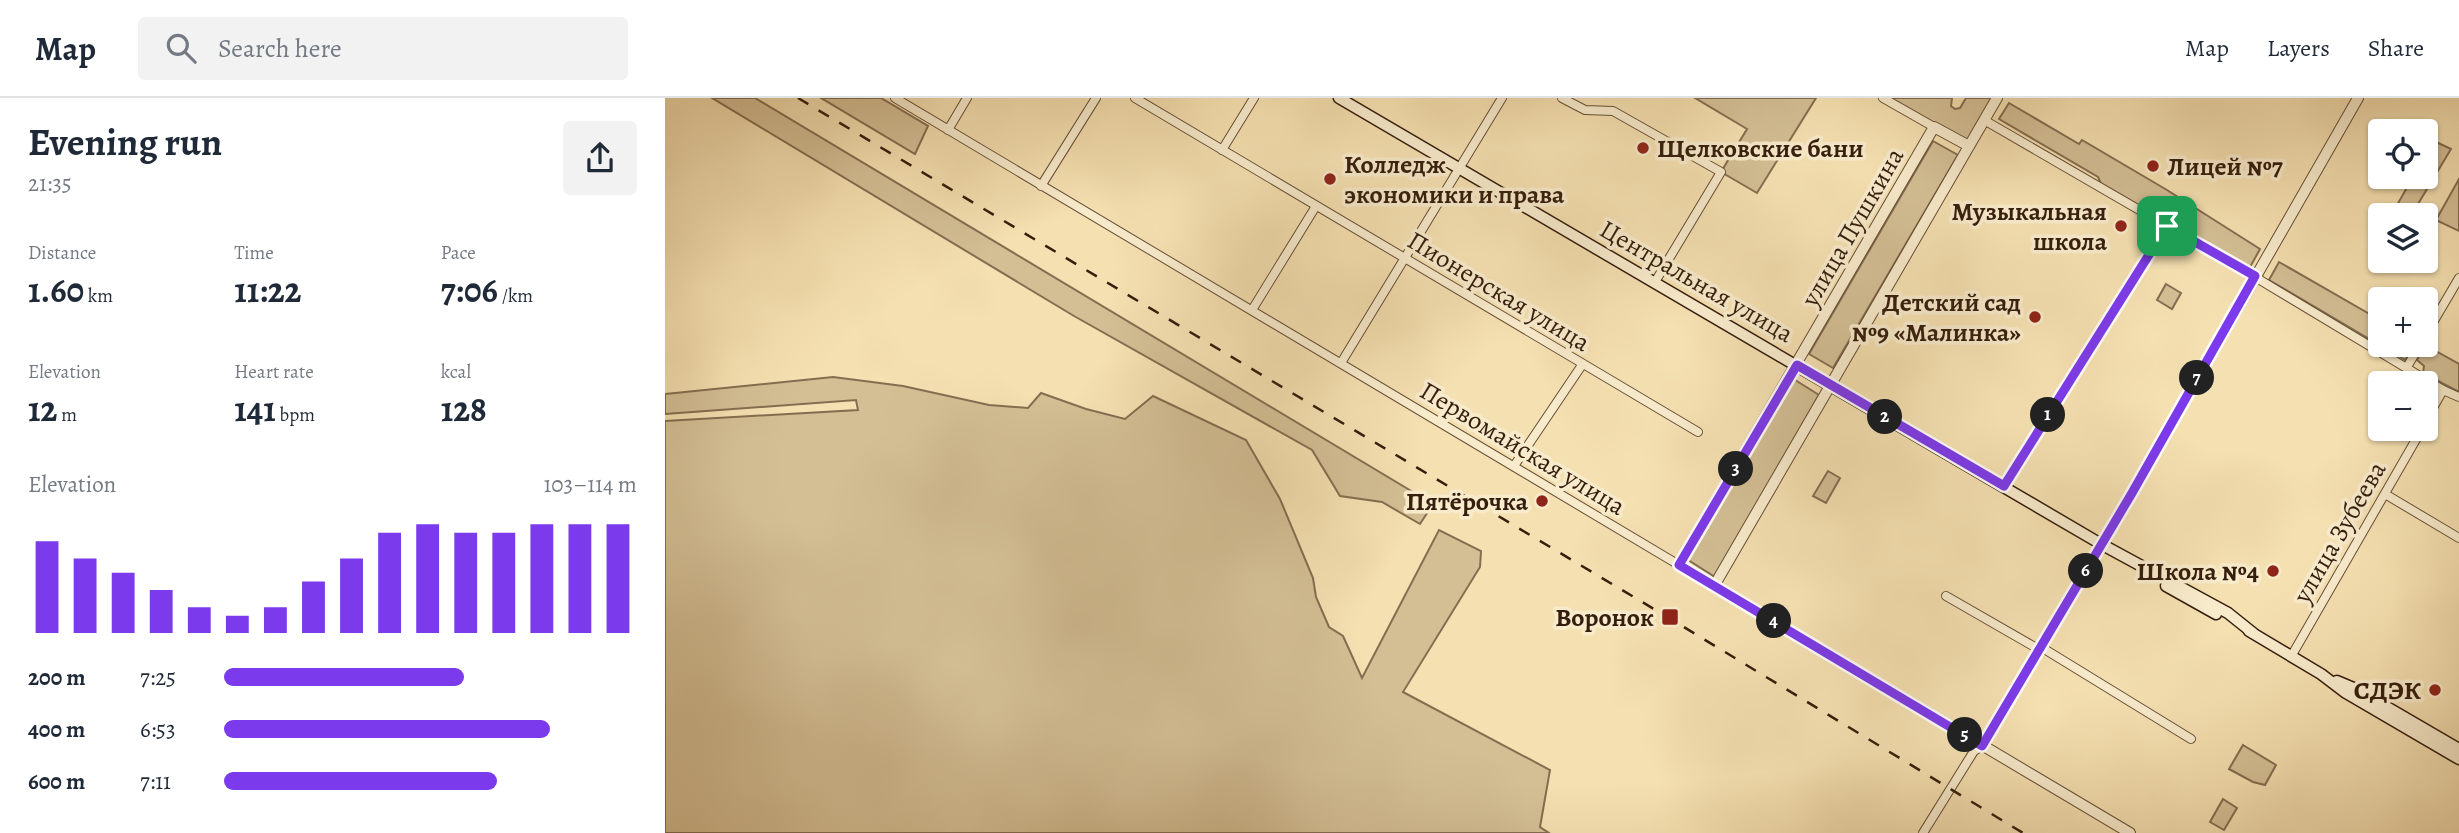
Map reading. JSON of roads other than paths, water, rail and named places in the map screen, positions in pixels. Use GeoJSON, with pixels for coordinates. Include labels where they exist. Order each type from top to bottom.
{"type":"FeatureCollection","features":[{"type":"Feature","properties":{"kind":"main road","name":"Центральная улица"},"geometry":{"type":"LineString","coordinates":[[1339,98],[2142,567],[2160,583],[2291,655],[2346,693],[2459,758]]}},
{"type":"Feature","properties":{"kind":"main road","name":"Центральная улица"},"geometry":{"type":"LineString","coordinates":[[2321,674],[2356,689],[2459,749]]}},
{"type":"Feature","properties":{"kind":"street","name":"Первомайская улица"},"geometry":{"type":"LineString","coordinates":[[895,98],[2130,833]]}},
{"type":"Feature","properties":{"kind":"street"},"geometry":{"type":"LineString","coordinates":[[949,130],[967,98]]}},
{"type":"Feature","properties":{"kind":"street"},"geometry":{"type":"LineString","coordinates":[[1041,186],[1096,98]]}},
{"type":"Feature","properties":{"kind":"street","name":"Пионерская улица"},"geometry":{"type":"LineString","coordinates":[[1135,98],[1698,432]]}},
{"type":"Feature","properties":{"kind":"street"},"geometry":{"type":"LineString","coordinates":[[1222,150],[1254,98]]}},
{"type":"Feature","properties":{"kind":"street"},"geometry":{"type":"LineString","coordinates":[[1341,363],[1502,98]]}},
{"type":"Feature","properties":{"kind":"street"},"geometry":{"type":"LineString","coordinates":[[1562,98],[1585,110],[1613,111],[1721,172],[1654,282]]}},
{"type":"Feature","properties":{"kind":"street"},"geometry":{"type":"LineString","coordinates":[[1883,98],[1934,127],[1967,151]]}},
{"type":"Feature","properties":{"kind":"street"},"geometry":{"type":"LineString","coordinates":[[1714,586],[1997,98]]}},
{"type":"Feature","properties":{"kind":"street"},"geometry":{"type":"LineString","coordinates":[[1923,833],[1974,751],[1982,746],[2041,649],[2358,98]]}},
{"type":"Feature","properties":{"kind":"street"},"geometry":{"type":"LineString","coordinates":[[1984,120],[2459,397]]}},
{"type":"Feature","properties":{"kind":"street","name":"улица Пушкина"},"geometry":{"type":"LineString","coordinates":[[1679,565],[1934,127]]}},
{"type":"Feature","properties":{"kind":"street"},"geometry":{"type":"LineString","coordinates":[[1252,310],[1316,206]]}},
{"type":"Feature","properties":{"kind":"street"},"geometry":{"type":"LineString","coordinates":[[2004,486],[2167,226]]}},
{"type":"Feature","properties":{"kind":"street"},"geometry":{"type":"LineString","coordinates":[[2438,313],[2459,278]]}},
{"type":"Feature","properties":{"kind":"street"},"geometry":{"type":"LineString","coordinates":[[2407,367],[2413,357]]}},
{"type":"Feature","properties":{"kind":"street"},"geometry":{"type":"LineString","coordinates":[[1514,466],[1582,365]]}},
{"type":"Feature","properties":{"kind":"street"},"geometry":{"type":"LineString","coordinates":[[2438,400],[2444,390]]}},
{"type":"Feature","properties":{"kind":"street","name":"улица Зубеева"},"geometry":{"type":"LineString","coordinates":[[2291,655],[2414,441]]}},
{"type":"Feature","properties":{"kind":"street"},"geometry":{"type":"LineString","coordinates":[[2385,494],[2459,538]]}},
{"type":"Feature","properties":{"kind":"street"},"geometry":{"type":"LineString","coordinates":[[1946,596],[2041,649],[2191,739]]}},
{"type":"Feature","properties":{"kind":"railway"},"geometry":{"type":"LineString","coordinates":[[798,98],[1669,618],[2023,833]]}},
{"type":"Feature","properties":{"kind":"place","name":"Щелковские бани"},"geometry":{"type":"Point","coordinates":[1643,148]}},
{"type":"Feature","properties":{"kind":"place","name":"Лицей №7"},"geometry":{"type":"Point","coordinates":[2153,166]}},
{"type":"Feature","properties":{"kind":"place","name":"Колледж экономики и права"},"geometry":{"type":"Point","coordinates":[1330,179]}},
{"type":"Feature","properties":{"kind":"place","name":"Музыкальная школа"},"geometry":{"type":"Point","coordinates":[2121,226]}},
{"type":"Feature","properties":{"kind":"place","name":"Детский сад №9 «Малинка»"},"geometry":{"type":"Point","coordinates":[2035,317]}},
{"type":"Feature","properties":{"kind":"place","name":"Пятёрочка"},"geometry":{"type":"Point","coordinates":[1542,501]}},
{"type":"Feature","properties":{"kind":"place","name":"Школа №4"},"geometry":{"type":"Point","coordinates":[2273,571]}},
{"type":"Feature","properties":{"kind":"place","name":"Воронок"},"geometry":{"type":"Point","coordinates":[1670,617]}},
{"type":"Feature","properties":{"kind":"place","name":"СДЭК"},"geometry":{"type":"Point","coordinates":[2435,690]}}]}
